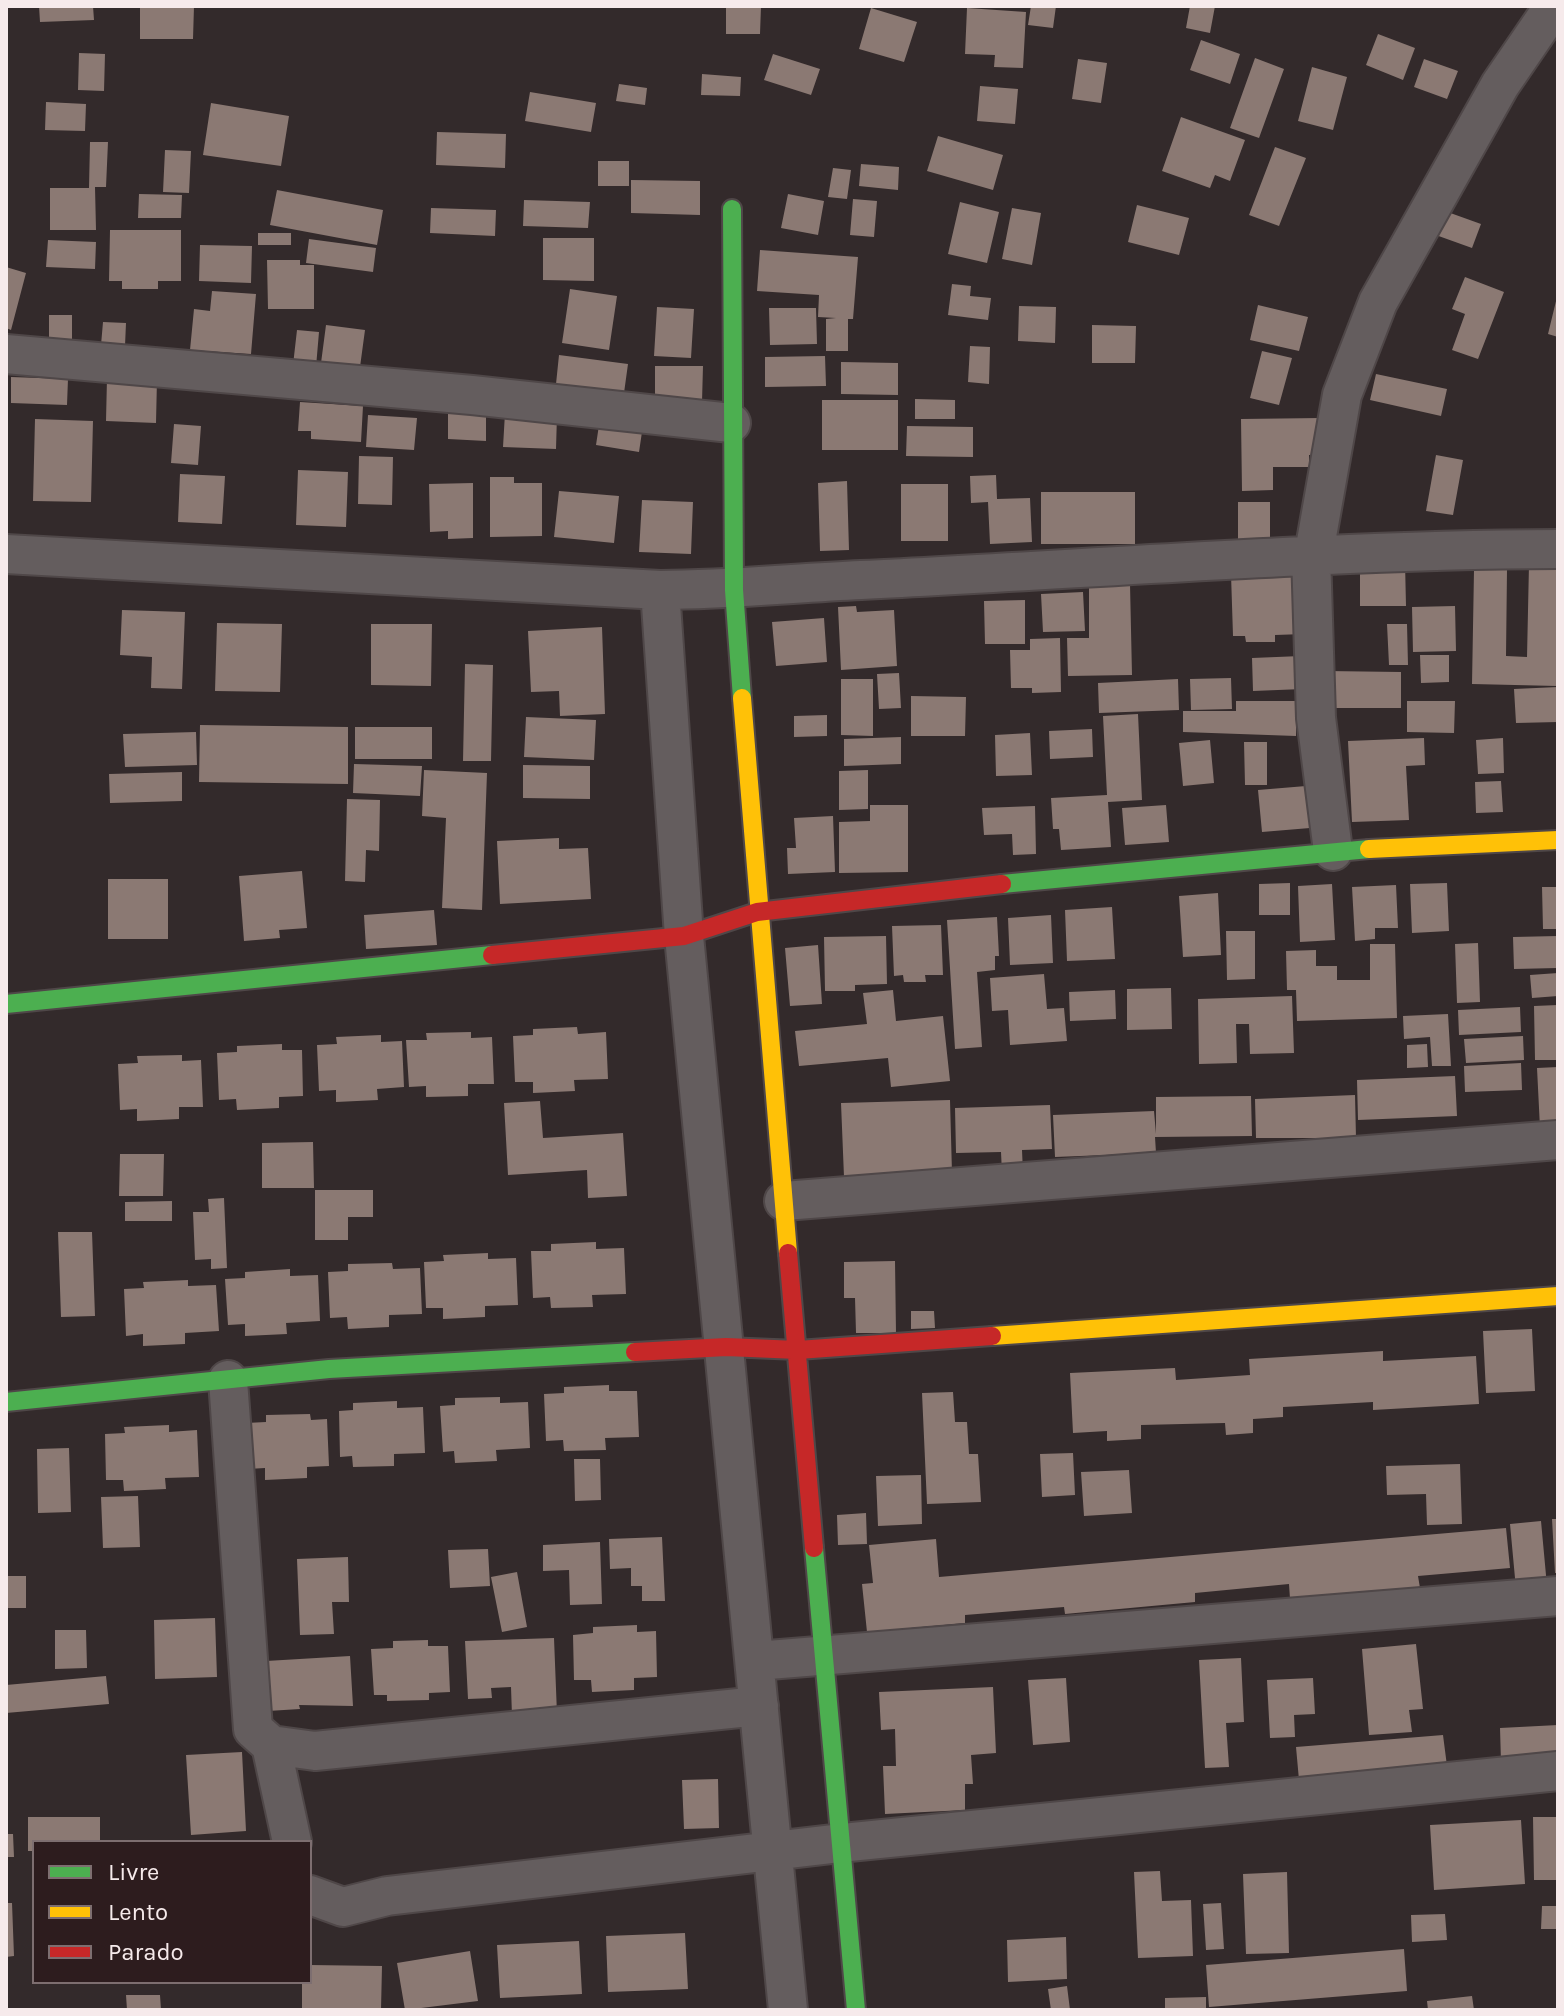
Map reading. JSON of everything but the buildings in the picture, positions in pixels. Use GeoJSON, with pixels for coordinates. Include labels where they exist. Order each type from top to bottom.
{"type":"FeatureCollection","features":[{"type":"Feature","properties":{"kind":"street"},"geometry":{"type":"LineString","coordinates":[[1333,851],[1316,718],[1312,553],[1342,395],[1378,302],[1500,85],[1554,6]]}},
{"type":"Feature","properties":{"kind":"street"},"geometry":{"type":"LineString","coordinates":[[732,209],[734,590],[757,912],[856,2010]]}},
{"type":"Feature","properties":{"kind":"street"},"geometry":{"type":"LineString","coordinates":[[6,354],[472,395],[731,423]]}},
{"type":"Feature","properties":{"kind":"street"},"geometry":{"type":"LineString","coordinates":[[6,554],[660,590],[734,590],[1312,553],[1558,549]]}},
{"type":"Feature","properties":{"kind":"street"},"geometry":{"type":"LineString","coordinates":[[660,590],[684,936],[788,2010]]}},
{"type":"Feature","properties":{"kind":"street"},"geometry":{"type":"LineString","coordinates":[[6,1004],[684,936],[757,912],[873,897],[1333,851],[1558,840]]}},
{"type":"Feature","properties":{"kind":"street"},"geometry":{"type":"LineString","coordinates":[[784,1201],[1558,1140]]}},
{"type":"Feature","properties":{"kind":"street"},"geometry":{"type":"LineString","coordinates":[[6,1402],[329,1369],[726,1347],[798,1350],[1558,1296]]}},
{"type":"Feature","properties":{"kind":"street"},"geometry":{"type":"LineString","coordinates":[[228,1380],[253,1729],[271,1745],[315,1751],[759,1706]]}},
{"type":"Feature","properties":{"kind":"street"},"geometry":{"type":"LineString","coordinates":[[756,1661],[825,1658],[1558,1596]]}},
{"type":"Feature","properties":{"kind":"street"},"geometry":{"type":"LineString","coordinates":[[271,1745],[292,1840]]}},
{"type":"Feature","properties":{"kind":"street"},"geometry":{"type":"LineString","coordinates":[[312,1896],[343,1907],[387,1896],[841,1843],[1558,1771]]}},
{"type":"Feature","properties":{"kind":"traffic: fast"},"geometry":{"type":"LineString","coordinates":[[732,209],[734,590],[742,698]]}},
{"type":"Feature","properties":{"kind":"traffic: fast"},"geometry":{"type":"LineString","coordinates":[[1002,884],[1369,849]]}},
{"type":"Feature","properties":{"kind":"traffic: fast"},"geometry":{"type":"LineString","coordinates":[[6,1004],[492,955]]}},
{"type":"Feature","properties":{"kind":"traffic: fast"},"geometry":{"type":"LineString","coordinates":[[6,1402],[329,1369],[635,1352]]}},
{"type":"Feature","properties":{"kind":"traffic: fast"},"geometry":{"type":"LineString","coordinates":[[814,1548],[856,2010]]}},
{"type":"Feature","properties":{"kind":"traffic: slow"},"geometry":{"type":"LineString","coordinates":[[742,698],[788,1253]]}},
{"type":"Feature","properties":{"kind":"traffic: slow"},"geometry":{"type":"LineString","coordinates":[[1369,849],[1558,840]]}},
{"type":"Feature","properties":{"kind":"traffic: slow"},"geometry":{"type":"LineString","coordinates":[[992,1336],[1558,1296]]}},
{"type":"Feature","properties":{"kind":"traffic: jam"},"geometry":{"type":"LineString","coordinates":[[492,955],[684,936],[757,912],[1002,884]]}},
{"type":"Feature","properties":{"kind":"traffic: jam"},"geometry":{"type":"LineString","coordinates":[[788,1253],[814,1548]]}},
{"type":"Feature","properties":{"kind":"traffic: jam"},"geometry":{"type":"LineString","coordinates":[[635,1352],[726,1347],[798,1350],[992,1336]]}}]}
